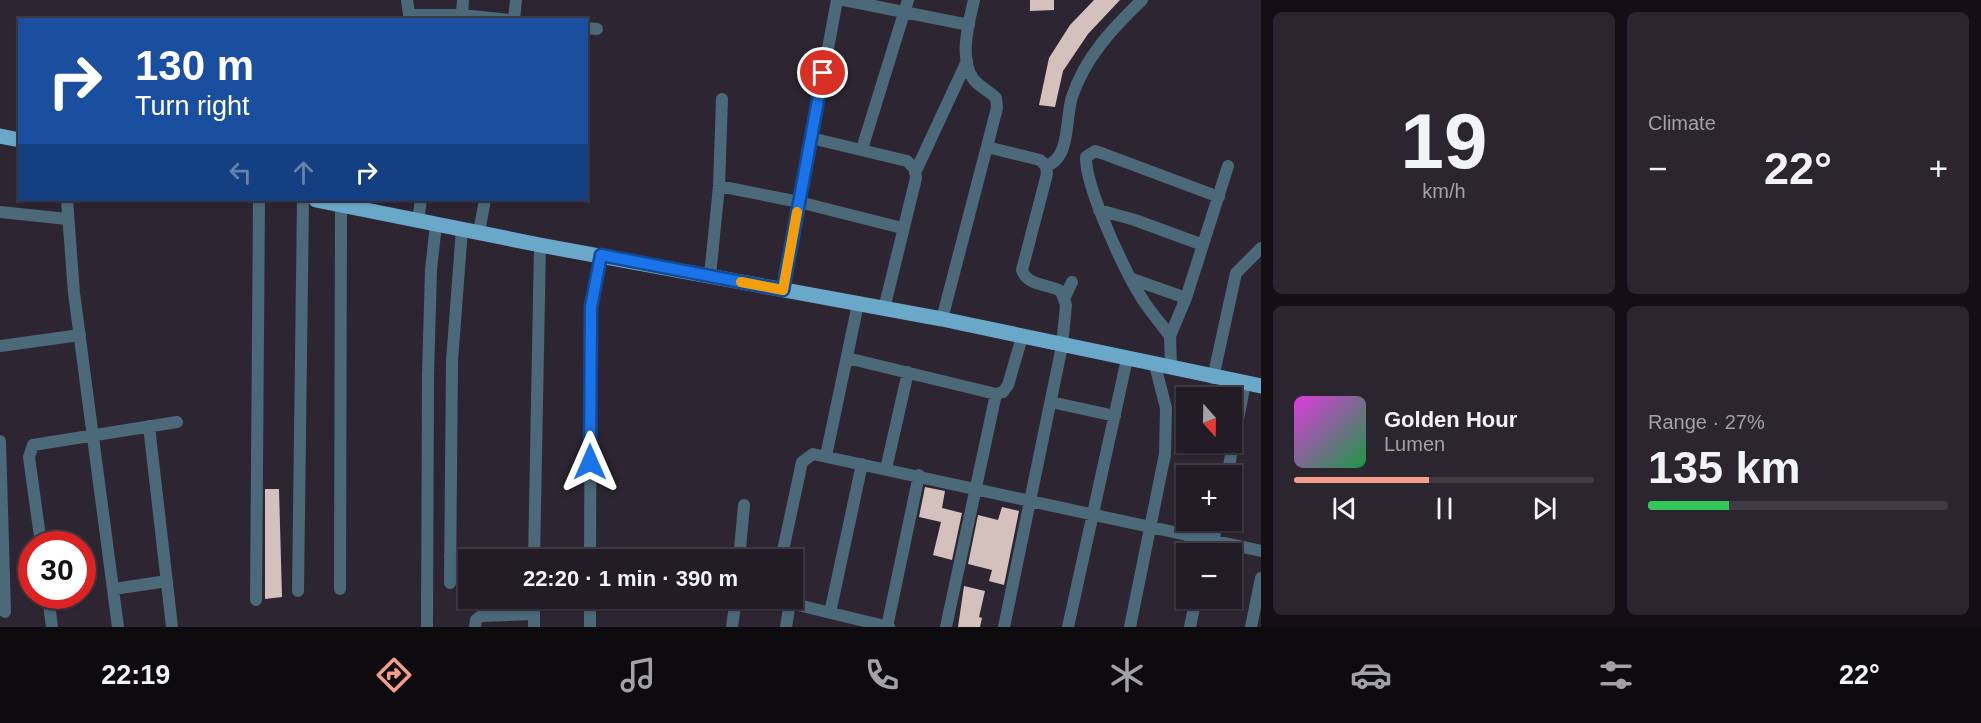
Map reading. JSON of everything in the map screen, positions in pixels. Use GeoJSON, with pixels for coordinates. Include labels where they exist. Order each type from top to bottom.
{"type":"FeatureCollection","features":[{"type":"Feature","properties":{"kind":"main road"},"geometry":{"type":"LineString","coordinates":[[0,136],[18,140]]}},
{"type":"Feature","properties":{"kind":"main road"},"geometry":{"type":"LineString","coordinates":[[321,201],[540,245],[942,320],[1213,378],[1261,386]]}},
{"type":"Feature","properties":{"kind":"street"},"geometry":{"type":"LineString","coordinates":[[407,0],[409,17],[462,15],[492,18]]}},
{"type":"Feature","properties":{"kind":"street"},"geometry":{"type":"LineString","coordinates":[[462,15],[463,0]]}},
{"type":"Feature","properties":{"kind":"street"},"geometry":{"type":"LineString","coordinates":[[512,18],[516,0]]}},
{"type":"Feature","properties":{"kind":"street"},"geometry":{"type":"LineString","coordinates":[[783,290],[837,0]]}},
{"type":"Feature","properties":{"kind":"street"},"geometry":{"type":"LineString","coordinates":[[844,0],[907,6],[969,25]]}},
{"type":"Feature","properties":{"kind":"street"},"geometry":{"type":"LineString","coordinates":[[942,320],[997,103],[993,95],[973,79],[967,61],[969,25],[974,0]]}},
{"type":"Feature","properties":{"kind":"street"},"geometry":{"type":"LineString","coordinates":[[1046,166],[1059,159],[1062,153],[1072,98],[1085,68],[1116,25],[1142,0]]}},
{"type":"Feature","properties":{"kind":"street"},"geometry":{"type":"LineString","coordinates":[[862,149],[907,6]]}},
{"type":"Feature","properties":{"kind":"street"},"geometry":{"type":"LineString","coordinates":[[884,309],[915,173],[967,61]]}},
{"type":"Feature","properties":{"kind":"street"},"geometry":{"type":"LineString","coordinates":[[710,276],[719,186],[722,99]]}},
{"type":"Feature","properties":{"kind":"street"},"geometry":{"type":"LineString","coordinates":[[811,138],[907,162],[915,173]]}},
{"type":"Feature","properties":{"kind":"street"},"geometry":{"type":"LineString","coordinates":[[987,147],[1040,160],[1046,166],[1047,174],[1022,270],[1024,277],[1055,288],[1065,297]]}},
{"type":"Feature","properties":{"kind":"street"},"geometry":{"type":"LineString","coordinates":[[1170,336],[1144,302],[1099,210],[1086,165],[1086,157],[1095,151],[1218,197]]}},
{"type":"Feature","properties":{"kind":"street"},"geometry":{"type":"LineString","coordinates":[[1171,368],[1170,336],[1186,297],[1228,166]]}},
{"type":"Feature","properties":{"kind":"street"},"geometry":{"type":"LineString","coordinates":[[719,186],[799,202],[902,228]]}},
{"type":"Feature","properties":{"kind":"street"},"geometry":{"type":"LineString","coordinates":[[68,201],[67,219],[80,335],[118,627]]}},
{"type":"Feature","properties":{"kind":"street"},"geometry":{"type":"LineString","coordinates":[[256,600],[259,201]]}},
{"type":"Feature","properties":{"kind":"street"},"geometry":{"type":"LineString","coordinates":[[298,591],[303,201]]}},
{"type":"Feature","properties":{"kind":"street"},"geometry":{"type":"LineString","coordinates":[[418,220],[420,201]]}},
{"type":"Feature","properties":{"kind":"street"},"geometry":{"type":"LineString","coordinates":[[479,232],[485,201]]}},
{"type":"Feature","properties":{"kind":"street"},"geometry":{"type":"LineString","coordinates":[[340,589],[341,205]]}},
{"type":"Feature","properties":{"kind":"street"},"geometry":{"type":"LineString","coordinates":[[1099,210],[1135,220],[1203,245]]}},
{"type":"Feature","properties":{"kind":"street"},"geometry":{"type":"LineString","coordinates":[[0,212],[67,219]]}},
{"type":"Feature","properties":{"kind":"street"},"geometry":{"type":"LineString","coordinates":[[427,627],[428,375],[431,270],[436,224]]}},
{"type":"Feature","properties":{"kind":"street"},"geometry":{"type":"LineString","coordinates":[[450,583],[452,361],[462,229]]}},
{"type":"Feature","properties":{"kind":"street"},"geometry":{"type":"LineString","coordinates":[[534,549],[540,245]]}},
{"type":"Feature","properties":{"kind":"street"},"geometry":{"type":"LineString","coordinates":[[1213,378],[1236,273],[1261,248]]}},
{"type":"Feature","properties":{"kind":"street"},"geometry":{"type":"LineString","coordinates":[[590,549],[591,307],[601,255]]}},
{"type":"Feature","properties":{"kind":"street"},"geometry":{"type":"LineString","coordinates":[[1132,279],[1186,297]]}},
{"type":"Feature","properties":{"kind":"street"},"geometry":{"type":"LineString","coordinates":[[1004,627],[1032,502],[1062,346],[1065,297],[1072,282]]}},
{"type":"Feature","properties":{"kind":"street"},"geometry":{"type":"LineString","coordinates":[[826,456],[858,304]]}},
{"type":"Feature","properties":{"kind":"street"},"geometry":{"type":"LineString","coordinates":[[0,346],[80,335]]}},
{"type":"Feature","properties":{"kind":"street"},"geometry":{"type":"LineString","coordinates":[[847,358],[996,394],[1003,392],[1008,385],[1022,336]]}},
{"type":"Feature","properties":{"kind":"street"},"geometry":{"type":"LineString","coordinates":[[1068,627],[1127,359]]}},
{"type":"Feature","properties":{"kind":"street"},"geometry":{"type":"LineString","coordinates":[[1130,627],[1165,454],[1166,408],[1155,365]]}},
{"type":"Feature","properties":{"kind":"street"},"geometry":{"type":"LineString","coordinates":[[886,469],[908,372]]}},
{"type":"Feature","properties":{"kind":"street"},"geometry":{"type":"LineString","coordinates":[[1229,465],[1245,383]]}},
{"type":"Feature","properties":{"kind":"street"},"geometry":{"type":"LineString","coordinates":[[946,627],[996,394]]}},
{"type":"Feature","properties":{"kind":"street"},"geometry":{"type":"LineString","coordinates":[[1051,402],[1115,416]]}},
{"type":"Feature","properties":{"kind":"street"},"geometry":{"type":"LineString","coordinates":[[39,531],[29,450],[40,442],[177,422]]}},
{"type":"Feature","properties":{"kind":"street"},"geometry":{"type":"LineString","coordinates":[[148,426],[172,627]]}},
{"type":"Feature","properties":{"kind":"street"},"geometry":{"type":"LineString","coordinates":[[0,441],[5,612]]}},
{"type":"Feature","properties":{"kind":"street"},"geometry":{"type":"LineString","coordinates":[[783,549],[802,462],[813,454],[1261,551]]}},
{"type":"Feature","properties":{"kind":"street"},"geometry":{"type":"LineString","coordinates":[[835,618],[862,464]]}},
{"type":"Feature","properties":{"kind":"street"},"geometry":{"type":"LineString","coordinates":[[803,607],[835,618],[887,627],[919,476]]}},
{"type":"Feature","properties":{"kind":"street"},"geometry":{"type":"LineString","coordinates":[[740,549],[744,505]]}},
{"type":"Feature","properties":{"kind":"street"},"geometry":{"type":"LineString","coordinates":[[1198,543],[1207,531]]}},
{"type":"Feature","properties":{"kind":"street"},"geometry":{"type":"LineString","coordinates":[[450,563],[458,565]]}},
{"type":"Feature","properties":{"kind":"street"},"geometry":{"type":"LineString","coordinates":[[1251,627],[1261,578]]}},
{"type":"Feature","properties":{"kind":"street"},"geometry":{"type":"LineString","coordinates":[[114,590],[166,581]]}},
{"type":"Feature","properties":{"kind":"street"},"geometry":{"type":"LineString","coordinates":[[50,609],[52,627]]}},
{"type":"Feature","properties":{"kind":"street"},"geometry":{"type":"LineString","coordinates":[[590,609],[590,627]]}},
{"type":"Feature","properties":{"kind":"street"},"geometry":{"type":"LineString","coordinates":[[732,627],[734,609]]}},
{"type":"Feature","properties":{"kind":"street"},"geometry":{"type":"LineString","coordinates":[[786,627],[789,609]]}},
{"type":"Feature","properties":{"kind":"street"},"geometry":{"type":"LineString","coordinates":[[1190,627],[1194,609]]}},
{"type":"Feature","properties":{"kind":"street"},"geometry":{"type":"LineString","coordinates":[[475,627],[476,620],[481,616],[534,621]]}},
{"type":"Feature","properties":{"kind":"building"},"geometry":{"type":"Polygon","coordinates":[[[1030,0],[1054,0],[1054,10],[1030,11],[1030,0]]]}},
{"type":"Feature","properties":{"kind":"building"},"geometry":{"type":"Polygon","coordinates":[[[1094,0],[1120,0],[1088,34],[1063,71],[1055,107],[1039,105],[1049,58],[1070,25],[1094,0]]]}},
{"type":"Feature","properties":{"kind":"building"},"geometry":{"type":"Polygon","coordinates":[[[925,487],[945,491],[942,508],[962,513],[952,560],[933,555],[941,522],[919,517],[925,487]]]}},
{"type":"Feature","properties":{"kind":"building"},"geometry":{"type":"Polygon","coordinates":[[[265,489],[279,489],[282,597],[265,599],[265,489]]]}},
{"type":"Feature","properties":{"kind":"building"},"geometry":{"type":"Polygon","coordinates":[[[1002,507],[1019,511],[1004,585],[989,581],[992,570],[968,564],[978,515],[998,520],[1002,507]]]}},
{"type":"Feature","properties":{"kind":"building"},"geometry":{"type":"Polygon","coordinates":[[[964,586],[985,591],[979,617],[982,618],[980,627],[958,627],[964,586]]]}},
{"type":"Feature","properties":{"kind":"slow traffic"},"geometry":{"type":"LineString","coordinates":[[741,282],[783,290],[797,212]]}},
{"type":"Feature","properties":{"kind":"route"},"geometry":{"type":"LineString","coordinates":[[590,462],[591,307],[601,255],[783,290],[823,73]]}}]}
